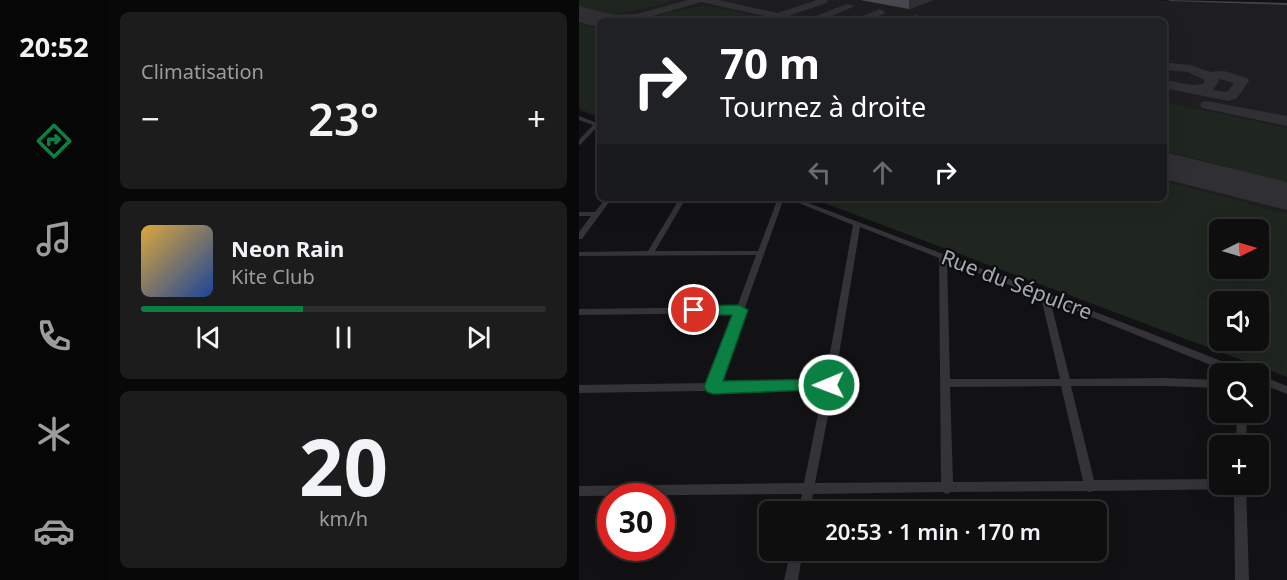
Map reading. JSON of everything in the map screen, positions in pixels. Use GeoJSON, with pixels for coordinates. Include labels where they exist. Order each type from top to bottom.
{"type":"FeatureCollection","features":[{"type":"Feature","properties":{"kind":"main road"},"geometry":{"type":"LineString","coordinates":[[1170,0],[1269,3]]}},
{"type":"Feature","properties":{"kind":"main road"},"geometry":{"type":"LineString","coordinates":[[1209,0],[1287,4]]}},
{"type":"Feature","properties":{"kind":"street"},"geometry":{"type":"LineString","coordinates":[[579,118],[597,125]]}},
{"type":"Feature","properties":{"kind":"street"},"geometry":{"type":"LineString","coordinates":[[579,143],[597,126]]}},
{"type":"Feature","properties":{"kind":"street"},"geometry":{"type":"LineString","coordinates":[[579,237],[607,201]]}},
{"type":"Feature","properties":{"kind":"street"},"geometry":{"type":"LineString","coordinates":[[650,254],[681,201]]}},
{"type":"Feature","properties":{"kind":"street"},"geometry":{"type":"LineString","coordinates":[[713,387],[780,201]]}},
{"type":"Feature","properties":{"kind":"street","name":"Rue du Sépulcre"},"geometry":{"type":"LineString","coordinates":[[797,201],[1218,363]]}},
{"type":"Feature","properties":{"kind":"street"},"geometry":{"type":"LineString","coordinates":[[579,214],[596,214]]}},
{"type":"Feature","properties":{"kind":"street"},"geometry":{"type":"LineString","coordinates":[[806,501],[857,223]]}},
{"type":"Feature","properties":{"kind":"street"},"geometry":{"type":"LineString","coordinates":[[579,254],[761,253]]}},
{"type":"Feature","properties":{"kind":"street"},"geometry":{"type":"LineString","coordinates":[[943,256],[947,489]]}},
{"type":"Feature","properties":{"kind":"street"},"geometry":{"type":"LineString","coordinates":[[1045,295],[1090,487]]}},
{"type":"Feature","properties":{"kind":"street"},"geometry":{"type":"LineString","coordinates":[[579,312],[740,310]]}},
{"type":"Feature","properties":{"kind":"street"},"geometry":{"type":"LineString","coordinates":[[945,384],[1064,382],[1209,384]]}},
{"type":"Feature","properties":{"kind":"street"},"geometry":{"type":"LineString","coordinates":[[1269,383],[1287,390]]}},
{"type":"Feature","properties":{"kind":"street"},"geometry":{"type":"LineString","coordinates":[[579,389],[829,385]]}},
{"type":"Feature","properties":{"kind":"street"},"geometry":{"type":"LineString","coordinates":[[579,491],[808,491],[1209,485]]}},
{"type":"Feature","properties":{"kind":"street"},"geometry":{"type":"LineString","coordinates":[[1239,495],[1242,580]]}},
{"type":"Feature","properties":{"kind":"street"},"geometry":{"type":"LineString","coordinates":[[791,580],[795,561]]}},
{"type":"Feature","properties":{"kind":"shaded area"},"geometry":{"type":"Polygon","coordinates":[[[579,0],[1150,0],[1287,5],[1287,377],[1269,370],[1269,363],[1250,363],[1218,351],[1269,351],[1269,291],[1209,291],[1209,348],[819,201],[1167,201],[1167,18],[597,18],[597,117],[579,110],[579,0]]]}},
{"type":"Feature","properties":{"kind":"shaded area"},"geometry":{"type":"Polygon","coordinates":[[[579,0],[672,0],[664,4],[623,13],[607,14],[579,7],[579,0]]]}},
{"type":"Feature","properties":{"kind":"shaded area"},"geometry":{"type":"Polygon","coordinates":[[[711,6],[766,18],[654,18],[665,13],[711,6]]]}},
{"type":"Feature","properties":{"kind":"shaded area"},"geometry":{"type":"Polygon","coordinates":[[[579,23],[597,28],[597,115],[579,108],[579,23]]]}},
{"type":"Feature","properties":{"kind":"shaded area"},"geometry":{"type":"Polygon","coordinates":[[[1167,103],[1287,128],[1287,182],[1167,152],[1167,103]]]}},
{"type":"Feature","properties":{"kind":"shaded area"},"geometry":{"type":"Polygon","coordinates":[[[1167,182],[1287,214],[1287,377],[1269,370],[1269,363],[1250,363],[1218,351],[1269,351],[1269,291],[1209,291],[1209,348],[819,201],[1167,201],[1167,182]]]}},
{"type":"Feature","properties":{"kind":"taxiway"},"geometry":{"type":"LineString","coordinates":[[635,18],[698,0]]}},
{"type":"Feature","properties":{"kind":"taxiway"},"geometry":{"type":"LineString","coordinates":[[705,0],[778,16]]}},
{"type":"Feature","properties":{"kind":"taxiway"},"geometry":{"type":"LineString","coordinates":[[778,16],[824,1]]}},
{"type":"Feature","properties":{"kind":"taxiway"},"geometry":{"type":"LineString","coordinates":[[818,18],[850,6]]}},
{"type":"Feature","properties":{"kind":"taxiway"},"geometry":{"type":"LineString","coordinates":[[863,18],[880,12]]}},
{"type":"Feature","properties":{"kind":"taxiway"},"geometry":{"type":"LineString","coordinates":[[778,16],[787,18]]}},
{"type":"Feature","properties":{"kind":"taxiway"},"geometry":{"type":"LineString","coordinates":[[594,18],[635,17]]}},
{"type":"Feature","properties":{"kind":"taxiway"},"geometry":{"type":"LineString","coordinates":[[1167,67],[1190,69],[1212,79]]}},
{"type":"Feature","properties":{"kind":"taxiway"},"geometry":{"type":"LineString","coordinates":[[1167,85],[1228,97],[1242,81],[1216,75],[1207,88],[1194,89]]}},
{"type":"Feature","properties":{"kind":"taxiway"},"geometry":{"type":"LineString","coordinates":[[1207,105],[1287,121]]}},
{"type":"Feature","properties":{"kind":"runway"},"geometry":{"type":"LineString","coordinates":[[579,14],[597,19]]}},
{"type":"Feature","properties":{"kind":"runway"},"geometry":{"type":"LineString","coordinates":[[1167,166],[1287,196]]}},
{"type":"Feature","properties":{"kind":"route"},"geometry":{"type":"LineString","coordinates":[[694,310],[740,310],[713,387],[829,385]]}}]}
